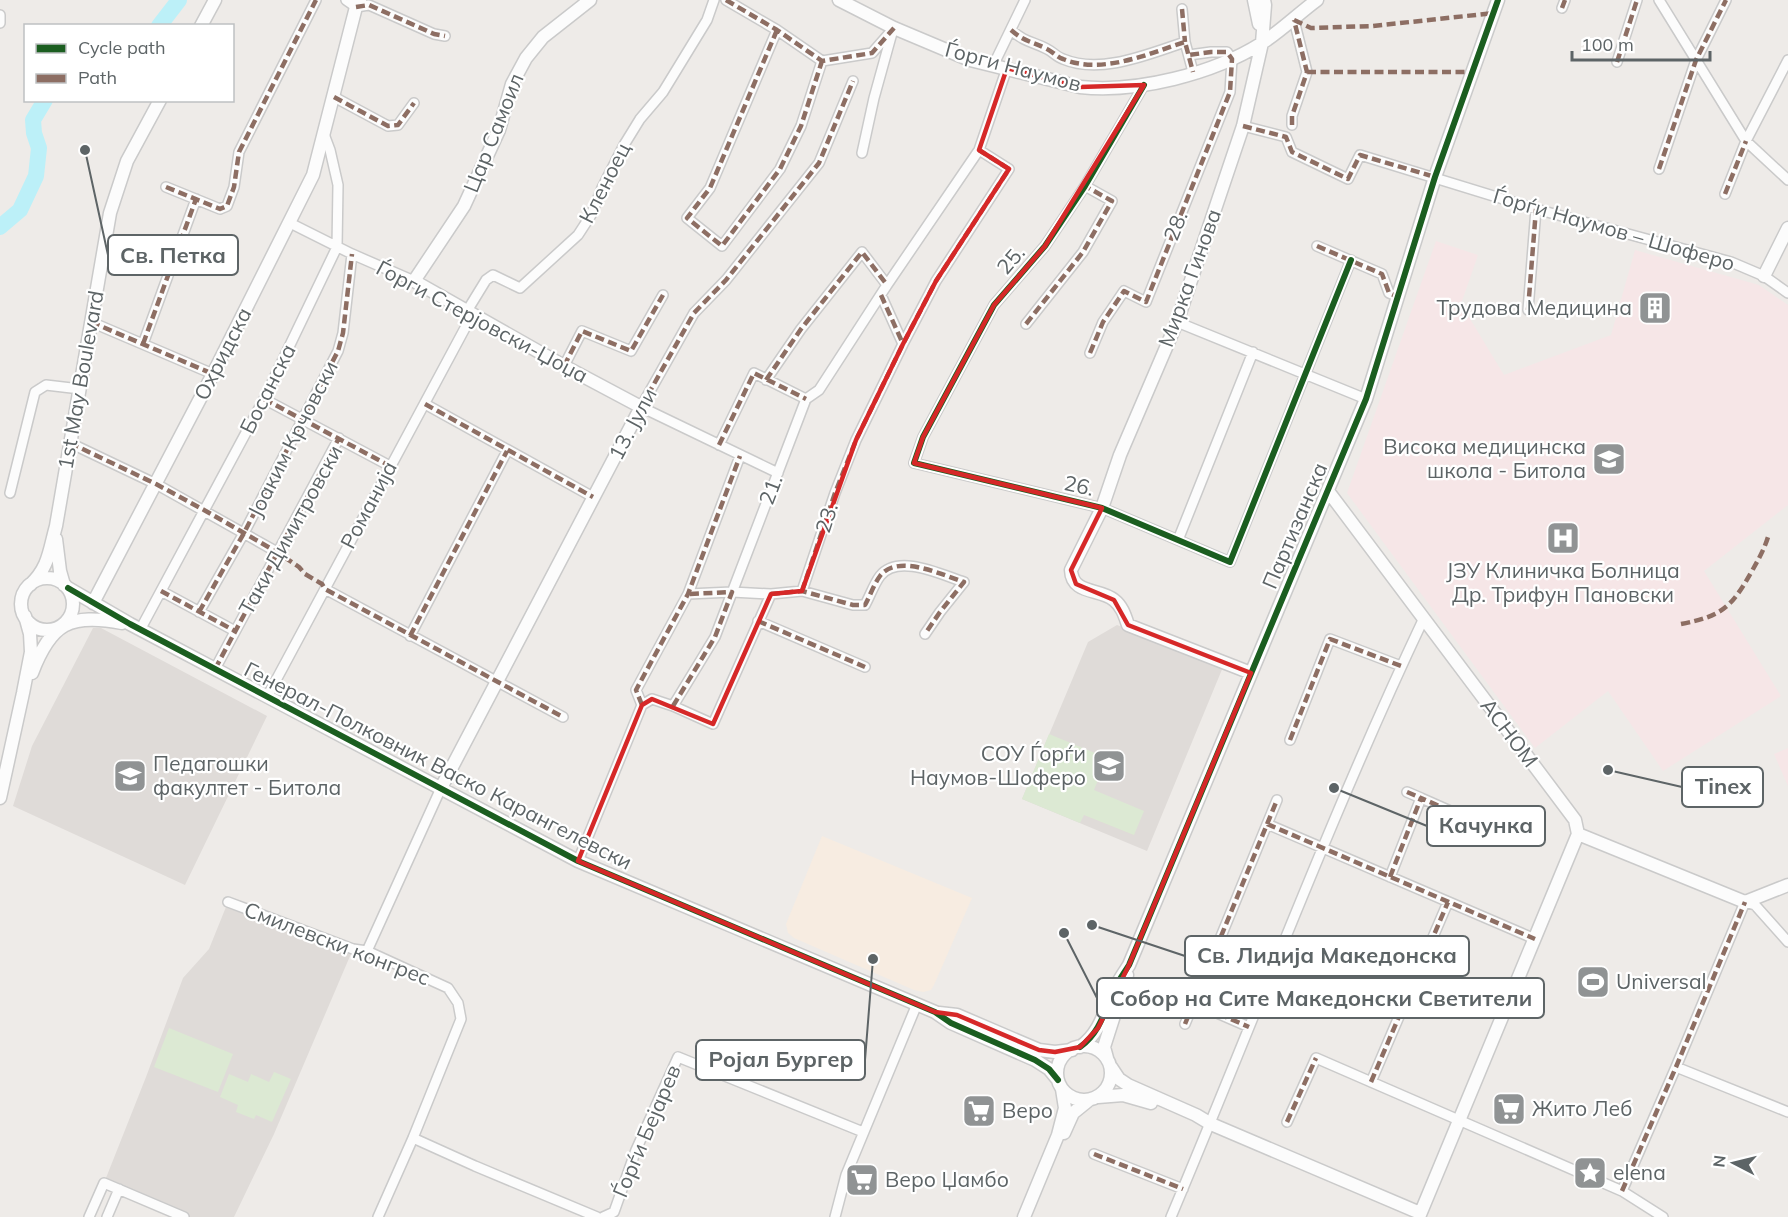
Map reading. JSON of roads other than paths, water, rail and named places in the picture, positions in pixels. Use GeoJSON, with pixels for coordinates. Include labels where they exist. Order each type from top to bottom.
{"type":"FeatureCollection","features":[{"type":"Feature","properties":{"kind":"street"},"geometry":{"type":"LineString","coordinates":[[202,24],[215,0]]}},
{"type":"Feature","properties":{"kind":"street"},"geometry":{"type":"LineString","coordinates":[[166,187],[220,209],[227,206],[234,187],[239,152],[316,0]]}},
{"type":"Feature","properties":{"kind":"street","name":"Цар Самоил"},"geometry":{"type":"LineString","coordinates":[[414,281],[464,206],[498,130],[512,84],[526,58],[543,37],[590,0]]}},
{"type":"Feature","properties":{"kind":"street","name":"Кленоец"},"geometry":{"type":"LineString","coordinates":[[469,313],[486,280],[492,274],[520,288],[578,235],[591,214],[624,145],[640,118],[663,92],[707,20],[714,0]]}},
{"type":"Feature","properties":{"kind":"street"},"geometry":{"type":"LineString","coordinates":[[726,0],[777,30],[822,61],[872,53],[894,28]]}},
{"type":"Feature","properties":{"kind":"street","name":"Ѓорги Наумов"},"geometry":{"type":"LineString","coordinates":[[839,0],[894,28],[970,60],[1080,87],[1119,88],[1144,85],[1232,59],[1262,43],[1317,0]]}},
{"type":"Feature","properties":{"kind":"street"},"geometry":{"type":"LineString","coordinates":[[993,66],[1025,0]]}},
{"type":"Feature","properties":{"kind":"street"},"geometry":{"type":"LineString","coordinates":[[1254,0],[1262,43]]}},
{"type":"Feature","properties":{"kind":"street"},"geometry":{"type":"LineString","coordinates":[[1262,43],[1264,0]]}},
{"type":"Feature","properties":{"kind":"street","name":"Партизанска"},"geometry":{"type":"LineString","coordinates":[[1076,1048],[1089,1041],[1098,1028],[1115,989],[1129,965],[1366,399],[1435,177],[1498,0]]}},
{"type":"Feature","properties":{"kind":"street"},"geometry":{"type":"LineString","coordinates":[[1617,62],[1637,0]]}},
{"type":"Feature","properties":{"kind":"street"},"geometry":{"type":"LineString","coordinates":[[1659,0],[1746,141],[1788,180]]}},
{"type":"Feature","properties":{"kind":"street"},"geometry":{"type":"LineString","coordinates":[[1659,169],[1696,60],[1726,0]]}},
{"type":"Feature","properties":{"kind":"street"},"geometry":{"type":"LineString","coordinates":[[354,2],[369,5],[434,34],[445,36]]}},
{"type":"Feature","properties":{"kind":"street","name":"Охридска"},"geometry":{"type":"LineString","coordinates":[[93,603],[213,374],[313,175],[334,97],[354,2]]}},
{"type":"Feature","properties":{"kind":"street"},"geometry":{"type":"LineString","coordinates":[[1182,9],[1185,42],[1194,72]]}},
{"type":"Feature","properties":{"kind":"street"},"geometry":{"type":"LineString","coordinates":[[0,15],[0,22]]}},
{"type":"Feature","properties":{"kind":"street"},"geometry":{"type":"LineString","coordinates":[[1292,124],[1292,116],[1307,72],[1294,20]]}},
{"type":"Feature","properties":{"kind":"street"},"geometry":{"type":"LineString","coordinates":[[862,153],[874,98],[894,28]]}},
{"type":"Feature","properties":{"kind":"street"},"geometry":{"type":"LineString","coordinates":[[777,30],[710,188],[687,218],[722,246],[780,169],[801,126],[822,61]]}},
{"type":"Feature","properties":{"kind":"street"},"geometry":{"type":"LineString","coordinates":[[1011,30],[1023,41],[1046,49],[1063,59],[1088,65],[1139,57],[1185,42]]}},
{"type":"Feature","properties":{"kind":"street","name":"Мирка Гинова"},"geometry":{"type":"LineString","coordinates":[[1251,673],[1128,625],[1125,614],[1114,600],[1076,585],[1071,578],[1071,570],[1102,508],[1120,455],[1177,322],[1243,126],[1262,43]]}},
{"type":"Feature","properties":{"kind":"street"},"geometry":{"type":"LineString","coordinates":[[1190,55],[1227,52],[1232,59]]}},
{"type":"Feature","properties":{"kind":"street","name":"28."},"geometry":{"type":"LineString","coordinates":[[1090,353],[1103,322],[1124,291],[1146,302],[1230,92],[1232,59]]}},
{"type":"Feature","properties":{"kind":"street"},"geometry":{"type":"LineString","coordinates":[[1725,194],[1746,141],[1788,60]]}},
{"type":"Feature","properties":{"kind":"street","name":"21."},"geometry":{"type":"LineString","coordinates":[[673,706],[715,637],[806,399],[819,390],[979,150],[1007,68]]}},
{"type":"Feature","properties":{"kind":"street","name":"13. Јули"},"geometry":{"type":"LineString","coordinates":[[441,788],[593,497],[694,313],[726,280],[819,163],[853,81]]}},
{"type":"Feature","properties":{"kind":"street","name":"25."},"geometry":{"type":"LineString","coordinates":[[914,463],[923,437],[994,304],[1045,246],[1144,85]]}},
{"type":"Feature","properties":{"kind":"street"},"geometry":{"type":"LineString","coordinates":[[334,97],[388,126],[398,125],[414,103]]}},
{"type":"Feature","properties":{"kind":"street","name":"1st May Boulevard"},"geometry":{"type":"LineString","coordinates":[[56,526],[110,213],[127,161],[159,102]]}},
{"type":"Feature","properties":{"kind":"street","name":"Ѓорѓи Наумов – Шоферо"},"geometry":{"type":"LineString","coordinates":[[1243,126],[1286,137],[1292,152],[1348,179],[1360,155],[1536,208],[1731,262],[1764,276],[1788,293]]}},
{"type":"Feature","properties":{"kind":"street","name":"Босанска"},"geometry":{"type":"LineString","coordinates":[[135,627],[161,591],[264,399],[337,247],[338,184],[324,134]]}},
{"type":"Feature","properties":{"kind":"street","name":"23."},"geometry":{"type":"LineString","coordinates":[[802,591],[835,493],[856,440],[903,344],[936,281],[1009,169],[979,150]]}},
{"type":"Feature","properties":{"kind":"street"},"geometry":{"type":"LineString","coordinates":[[1026,324],[1083,252],[1112,201],[1084,186]]}},
{"type":"Feature","properties":{"kind":"street"},"geometry":{"type":"LineString","coordinates":[[143,344],[196,199]]}},
{"type":"Feature","properties":{"kind":"street"},"geometry":{"type":"LineString","coordinates":[[1528,310],[1536,208]]}},
{"type":"Feature","properties":{"kind":"street","name":"Ѓорги Стерјовски-Џоџа"},"geometry":{"type":"LineString","coordinates":[[290,223],[337,247],[414,281],[641,407]]}},
{"type":"Feature","properties":{"kind":"street"},"geometry":{"type":"LineString","coordinates":[[1764,276],[1788,228]]}},
{"type":"Feature","properties":{"kind":"street"},"geometry":{"type":"LineString","coordinates":[[1317,246],[1382,274],[1389,293],[1398,297]]}},
{"type":"Feature","properties":{"kind":"street"},"geometry":{"type":"LineString","coordinates":[[766,380],[801,329],[862,252],[887,285]]}},
{"type":"Feature","properties":{"kind":"street","name":"Јоаким Крчовски"},"geometry":{"type":"LineString","coordinates":[[199,612],[244,533],[338,351],[343,333],[352,254]]}},
{"type":"Feature","properties":{"kind":"street"},"geometry":{"type":"LineString","coordinates":[[1306,373],[1351,261]]}},
{"type":"Feature","properties":{"kind":"street"},"geometry":{"type":"LineString","coordinates":[[564,366],[582,332],[631,351],[663,295]]}},
{"type":"Feature","properties":{"kind":"street"},"geometry":{"type":"LineString","coordinates":[[881,295],[903,344]]}},
{"type":"Feature","properties":{"kind":"street","name":"Романија"},"geometry":{"type":"LineString","coordinates":[[267,697],[425,404],[469,313]]}},
{"type":"Feature","properties":{"kind":"street"},"geometry":{"type":"LineString","coordinates":[[91,322],[213,374]]}},
{"type":"Feature","properties":{"kind":"street"},"geometry":{"type":"LineString","coordinates":[[1177,322],[1366,399]]}},
{"type":"Feature","properties":{"kind":"street"},"geometry":{"type":"LineString","coordinates":[[1178,540],[1253,352]]}},
{"type":"Feature","properties":{"kind":"street"},"geometry":{"type":"LineString","coordinates":[[719,446],[754,373],[806,399]]}},
{"type":"Feature","properties":{"kind":"street","name":"26."},"geometry":{"type":"LineString","coordinates":[[914,463],[1102,508],[1230,562],[1306,373]]}},
{"type":"Feature","properties":{"kind":"street"},"geometry":{"type":"LineString","coordinates":[[10,493],[35,392],[46,385],[80,389]]}},
{"type":"Feature","properties":{"kind":"street"},"geometry":{"type":"LineString","coordinates":[[264,399],[339,438]]}},
{"type":"Feature","properties":{"kind":"street"},"geometry":{"type":"LineString","coordinates":[[425,404],[593,497]]}},
{"type":"Feature","properties":{"kind":"street"},"geometry":{"type":"LineString","coordinates":[[641,407],[778,473]]}},
{"type":"Feature","properties":{"kind":"street","name":"Таки Димитровски"},"geometry":{"type":"LineString","coordinates":[[215,669],[339,438],[390,466]]}},
{"type":"Feature","properties":{"kind":"street"},"geometry":{"type":"LineString","coordinates":[[70,443],[156,484],[277,552]]}},
{"type":"Feature","properties":{"kind":"street"},"geometry":{"type":"LineString","coordinates":[[410,636],[507,451]]}},
{"type":"Feature","properties":{"kind":"street"},"geometry":{"type":"LineString","coordinates":[[642,705],[636,690],[688,594],[740,456]]}},
{"type":"Feature","properties":{"kind":"street","name":"АСНОМ"},"geometry":{"type":"LineString","coordinates":[[1328,491],[1575,820],[1578,834]]}},
{"type":"Feature","properties":{"kind":"street"},"geometry":{"type":"LineString","coordinates":[[0,798],[3,774],[24,693],[31,652],[30,634],[22,600],[30,585],[41,574],[56,526]]}},
{"type":"Feature","properties":{"kind":"street"},"geometry":{"type":"LineString","coordinates":[[24,693],[37,658],[68,620],[73,604],[59,565],[56,526]]}},
{"type":"Feature","properties":{"kind":"street"},"geometry":{"type":"LineString","coordinates":[[688,594],[732,592],[771,594],[802,591],[853,605],[866,605],[880,575],[894,566],[913,566],[964,582],[925,634]]}},
{"type":"Feature","properties":{"kind":"street"},"geometry":{"type":"LineString","coordinates":[[30,585],[36,581],[51,578],[66,586]]}},
{"type":"Feature","properties":{"kind":"street","name":"Генерал-Полковник Васко Карангелевски"},"geometry":{"type":"LineString","coordinates":[[66,586],[135,627],[578,861],[917,1004],[951,1023],[1035,1060],[1049,1069],[1060,1085],[1074,1098],[1093,1099],[1109,1095],[1135,1097],[1193,1121],[1211,1124]]}},
{"type":"Feature","properties":{"kind":"street"},"geometry":{"type":"LineString","coordinates":[[325,589],[563,717]]}},
{"type":"Feature","properties":{"kind":"street"},"geometry":{"type":"LineString","coordinates":[[161,591],[235,631]]}},
{"type":"Feature","properties":{"kind":"street"},"geometry":{"type":"LineString","coordinates":[[578,861],[642,705],[652,699],[713,724],[771,594]]}},
{"type":"Feature","properties":{"kind":"street"},"geometry":{"type":"LineString","coordinates":[[25,616],[30,623],[45,630],[61,626]]}},
{"type":"Feature","properties":{"kind":"street","name":"Генерал-Полковник Васко Карангелевски"},"geometry":{"type":"LineString","coordinates":[[61,626],[98,619],[135,627]]}},
{"type":"Feature","properties":{"kind":"street"},"geometry":{"type":"LineString","coordinates":[[1171,1217],[1401,666],[1423,620]]}},
{"type":"Feature","properties":{"kind":"street"},"geometry":{"type":"LineString","coordinates":[[758,621],[865,667]]}},
{"type":"Feature","properties":{"kind":"street"},"geometry":{"type":"LineString","coordinates":[[1290,740],[1330,639],[1401,666]]}},
{"type":"Feature","properties":{"kind":"street"},"geometry":{"type":"LineString","coordinates":[[367,951],[441,788]]}},
{"type":"Feature","properties":{"kind":"street"},"geometry":{"type":"LineString","coordinates":[[1407,792],[1464,817]]}},
{"type":"Feature","properties":{"kind":"street"},"geometry":{"type":"LineString","coordinates":[[1390,877],[1421,798]]}},
{"type":"Feature","properties":{"kind":"street"},"geometry":{"type":"LineString","coordinates":[[1185,1024],[1277,800]]}},
{"type":"Feature","properties":{"kind":"street"},"geometry":{"type":"LineString","coordinates":[[1267,825],[1535,939]]}},
{"type":"Feature","properties":{"kind":"street"},"geometry":{"type":"LineString","coordinates":[[1419,1215],[1578,834],[1755,905],[1788,942]]}},
{"type":"Feature","properties":{"kind":"street"},"geometry":{"type":"LineString","coordinates":[[1622,1191],[1745,902],[1788,885]]}},
{"type":"Feature","properties":{"kind":"street","name":"Смилевски конгрес"},"geometry":{"type":"LineString","coordinates":[[228,902],[352,949],[367,951],[448,988],[458,1003],[461,1018],[413,1138],[378,1217]]}},
{"type":"Feature","properties":{"kind":"street"},"geometry":{"type":"LineString","coordinates":[[1371,1082],[1448,902]]}},
{"type":"Feature","properties":{"kind":"street"},"geometry":{"type":"LineString","coordinates":[[1332,962],[1409,993]]}},
{"type":"Feature","properties":{"kind":"street","name":"Партизанска"},"geometry":{"type":"LineString","coordinates":[[1109,1063],[1104,1047],[1124,991],[1129,965]]}},
{"type":"Feature","properties":{"kind":"street"},"geometry":{"type":"LineString","coordinates":[[1194,1003],[1249,1027]]}},
{"type":"Feature","properties":{"kind":"street"},"geometry":{"type":"LineString","coordinates":[[835,1217],[846,1174],[917,1004]]}},
{"type":"Feature","properties":{"kind":"street","name":"Генерал-Полковник Васко Карангелевски"},"geometry":{"type":"LineString","coordinates":[[935,1012],[957,1015],[1039,1050],[1055,1052],[1076,1048],[1096,1049],[1119,1079],[1128,1085],[1419,1215]]}},
{"type":"Feature","properties":{"kind":"street"},"geometry":{"type":"LineString","coordinates":[[1024,1217],[1058,1135],[1065,1108],[1060,1085],[1060,1063],[1076,1048]]}},
{"type":"Feature","properties":{"kind":"street","name":"Ѓорѓи Бејарев"},"geometry":{"type":"LineString","coordinates":[[603,1217],[614,1212],[636,1150],[678,1057],[863,1131]]}},
{"type":"Feature","properties":{"kind":"street"},"geometry":{"type":"LineString","coordinates":[[1287,1122],[1316,1058],[1622,1191],[1663,1217]]}},
{"type":"Feature","properties":{"kind":"street"},"geometry":{"type":"LineString","coordinates":[[1040,1176],[1063,1137],[1073,1113],[1109,1084],[1109,1063]]}},
{"type":"Feature","properties":{"kind":"street"},"geometry":{"type":"LineString","coordinates":[[1676,1067],[1788,1112]]}},
{"type":"Feature","properties":{"kind":"street","name":"Ѓорѓи Бејарев"},"geometry":{"type":"LineString","coordinates":[[413,1138],[475,1167],[597,1217]]}},
{"type":"Feature","properties":{"kind":"street"},"geometry":{"type":"LineString","coordinates":[[1094,1154],[1183,1189]]}},
{"type":"Feature","properties":{"kind":"street"},"geometry":{"type":"LineString","coordinates":[[89,1217],[104,1183],[184,1217]]}},
{"type":"Feature","properties":{"kind":"street"},"geometry":{"type":"LineString","coordinates":[[107,1217],[119,1189]]}},
{"type":"Feature","properties":{"kind":"waterway"},"geometry":{"type":"LineString","coordinates":[[161,24],[179,0]]}},
{"type":"Feature","properties":{"kind":"waterway"},"geometry":{"type":"LineString","coordinates":[[0,227],[20,210],[36,176],[39,148],[33,120],[44,102]]}},
{"type":"Feature","properties":{"kind":"place","name":"Св. Петка"},"geometry":{"type":"Point","coordinates":[85,150]}},
{"type":"Feature","properties":{"kind":"place","name":"Трудова Медицина"},"geometry":{"type":"Point","coordinates":[1655,308]}},
{"type":"Feature","properties":{"kind":"place","name":"Висока медицинска школа - Битола"},"geometry":{"type":"Point","coordinates":[1609,459]}},
{"type":"Feature","properties":{"kind":"place","name":"ЈЗУ Клиничка Болница Др. Трифун Пановски"},"geometry":{"type":"Point","coordinates":[1563,538]}},
{"type":"Feature","properties":{"kind":"place","name":"СОУ Ѓорѓи Наумов-Шоферо"},"geometry":{"type":"Point","coordinates":[1109,766]}},
{"type":"Feature","properties":{"kind":"place","name":"Tinex"},"geometry":{"type":"Point","coordinates":[1608,770]}},
{"type":"Feature","properties":{"kind":"place","name":"Педагошки факултет - Битола"},"geometry":{"type":"Point","coordinates":[130,776]}},
{"type":"Feature","properties":{"kind":"place","name":"Качунка"},"geometry":{"type":"Point","coordinates":[1334,788]}},
{"type":"Feature","properties":{"kind":"place","name":"Св. Лидија Македонска"},"geometry":{"type":"Point","coordinates":[1092,925]}},
{"type":"Feature","properties":{"kind":"place","name":"Собор на Сите Македонски Светители"},"geometry":{"type":"Point","coordinates":[1064,933]}},
{"type":"Feature","properties":{"kind":"place","name":"Ројал Бургер"},"geometry":{"type":"Point","coordinates":[873,959]}},
{"type":"Feature","properties":{"kind":"place","name":"Universal"},"geometry":{"type":"Point","coordinates":[1593,982]}},
{"type":"Feature","properties":{"kind":"place","name":"Жито Леб"},"geometry":{"type":"Point","coordinates":[1509,1109]}},
{"type":"Feature","properties":{"kind":"place","name":"Веро"},"geometry":{"type":"Point","coordinates":[979,1111]}},
{"type":"Feature","properties":{"kind":"place","name":"elena"},"geometry":{"type":"Point","coordinates":[1590,1173]}},
{"type":"Feature","properties":{"kind":"place","name":"Веро Џамбо"},"geometry":{"type":"Point","coordinates":[862,1180]}}]}
